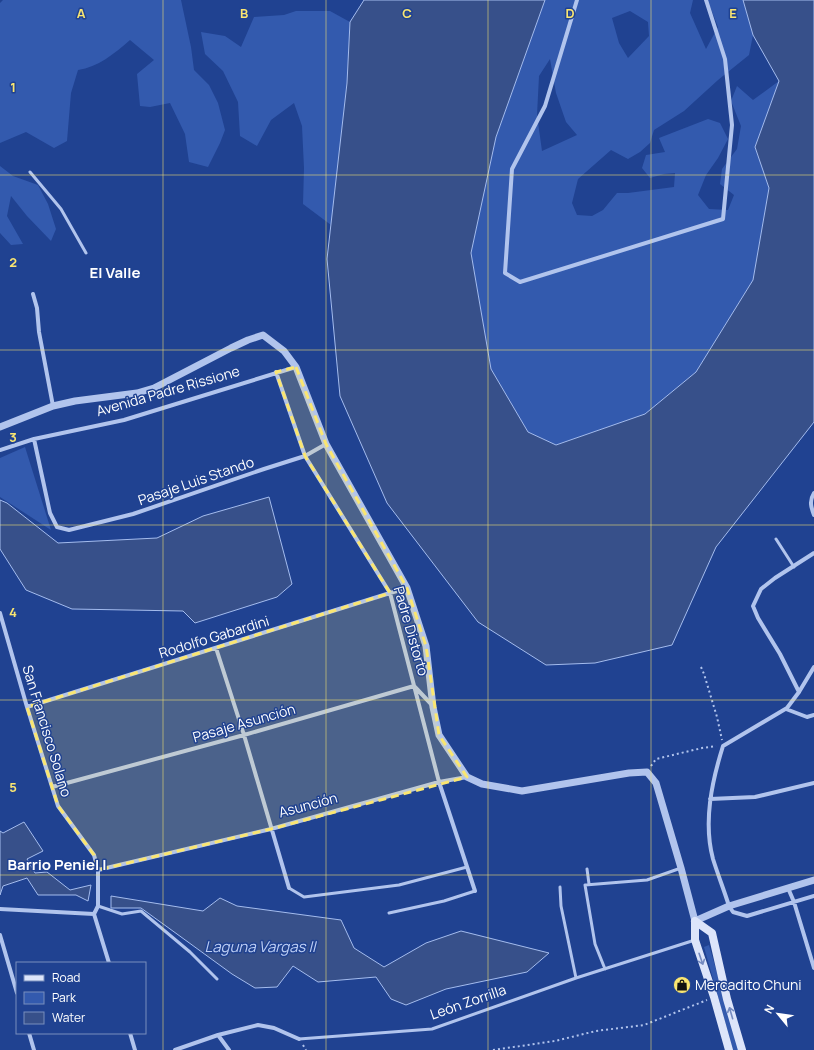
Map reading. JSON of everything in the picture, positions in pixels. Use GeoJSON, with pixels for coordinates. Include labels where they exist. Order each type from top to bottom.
{"type":"FeatureCollection","features":[{"type":"Feature","properties":{"kind":"main road"},"geometry":{"type":"LineString","coordinates":[[696,921],[695,940],[714,997],[729,1050]]}},
{"type":"Feature","properties":{"kind":"main road"},"geometry":{"type":"LineString","coordinates":[[696,921],[712,933],[742,1050]]}},
{"type":"Feature","properties":{"kind":"street"},"geometry":{"type":"LineString","coordinates":[[577,0],[545,106],[512,169],[505,273],[520,282],[723,219],[732,125],[725,59],[706,0]]}},
{"type":"Feature","properties":{"kind":"street"},"geometry":{"type":"LineString","coordinates":[[33,294],[53,406]]}},
{"type":"Feature","properties":{"kind":"street","name":"Avenida Padre Rissione"},"geometry":{"type":"LineString","coordinates":[[0,427],[53,406],[75,401],[137,393],[154,388],[231,348],[263,335],[284,351]]}},
{"type":"Feature","properties":{"kind":"street","name":"Padre Distorto"},"geometry":{"type":"LineString","coordinates":[[284,351],[296,367],[326,444],[407,588],[426,646],[433,707],[439,735],[467,777]]}},
{"type":"Feature","properties":{"kind":"street","name":"Avenida Padre Rissione"},"geometry":{"type":"LineString","coordinates":[[0,450],[34,439],[124,420],[296,367]]}},
{"type":"Feature","properties":{"kind":"street","name":"Padre Distorto"},"geometry":{"type":"LineString","coordinates":[[276,372],[305,456],[390,593],[439,782],[474,891]]}},
{"type":"Feature","properties":{"kind":"street","name":"Pasaje Luis Stando"},"geometry":{"type":"LineString","coordinates":[[34,439],[50,513],[57,527],[69,530],[133,514],[264,468],[305,456],[326,444]]}},
{"type":"Feature","properties":{"kind":"street"},"geometry":{"type":"LineString","coordinates":[[814,493],[811,498],[810,506],[814,515]]}},
{"type":"Feature","properties":{"kind":"street"},"geometry":{"type":"LineString","coordinates":[[799,692],[780,654],[758,618],[754,606],[761,589],[775,578],[814,553]]}},
{"type":"Feature","properties":{"kind":"street","name":"Rodolfo Gabardini"},"geometry":{"type":"LineString","coordinates":[[27,706],[407,588]]}},
{"type":"Feature","properties":{"kind":"street","name":"San Francisco Solano"},"geometry":{"type":"LineString","coordinates":[[0,613],[58,806],[94,855],[98,870]]}},
{"type":"Feature","properties":{"kind":"street"},"geometry":{"type":"LineString","coordinates":[[216,648],[244,735],[289,888]]}},
{"type":"Feature","properties":{"kind":"street"},"geometry":{"type":"LineString","coordinates":[[814,667],[788,708],[723,746],[710,799],[709,828],[713,858],[729,906],[733,912],[747,916],[814,896]]}},
{"type":"Feature","properties":{"kind":"street"},"geometry":{"type":"LineString","coordinates":[[414,686],[433,707]]}},
{"type":"Feature","properties":{"kind":"street","name":"Pasaje Asunción"},"geometry":{"type":"LineString","coordinates":[[52,787],[244,735],[414,686]]}},
{"type":"Feature","properties":{"kind":"street"},"geometry":{"type":"LineString","coordinates":[[786,709],[807,717],[814,715]]}},
{"type":"Feature","properties":{"kind":"street"},"geometry":{"type":"LineString","coordinates":[[467,777],[482,784],[522,791],[629,772],[647,772],[656,783],[696,921],[729,906],[814,880]]}},
{"type":"Feature","properties":{"kind":"street","name":"Asunción"},"geometry":{"type":"LineString","coordinates":[[98,870],[271,829],[439,782],[467,777]]}},
{"type":"Feature","properties":{"kind":"street"},"geometry":{"type":"LineString","coordinates":[[710,799],[755,797],[814,783]]}},
{"type":"Feature","properties":{"kind":"street"},"geometry":{"type":"LineString","coordinates":[[98,870],[98,906],[94,914],[109,962]]}},
{"type":"Feature","properties":{"kind":"street"},"geometry":{"type":"LineString","coordinates":[[788,888],[794,902],[814,968]]}},
{"type":"Feature","properties":{"kind":"street"},"geometry":{"type":"LineString","coordinates":[[0,909],[94,914]]}},
{"type":"Feature","properties":{"kind":"street"},"geometry":{"type":"LineString","coordinates":[[0,935],[16,990]]}},
{"type":"Feature","properties":{"kind":"street","name":"León Zorrilla"},"geometry":{"type":"LineString","coordinates":[[175,1050],[218,1035],[258,1026],[274,1028],[299,1039]]}},
{"type":"Feature","properties":{"kind":"street"},"geometry":{"type":"LineString","coordinates":[[29,1034],[34,1050]]}},
{"type":"Feature","properties":{"kind":"street"},"geometry":{"type":"LineString","coordinates":[[130,1034],[135,1050]]}},
{"type":"Feature","properties":{"kind":"street"},"geometry":{"type":"LineString","coordinates":[[218,1035],[228,1050]]}},
{"type":"Feature","properties":{"kind":"lane"},"geometry":{"type":"LineString","coordinates":[[30,172],[61,209],[86,253]]}},
{"type":"Feature","properties":{"kind":"lane"},"geometry":{"type":"LineString","coordinates":[[776,539],[794,566]]}},
{"type":"Feature","properties":{"kind":"lane"},"geometry":{"type":"LineString","coordinates":[[289,888],[304,897],[399,885],[467,867]]}},
{"type":"Feature","properties":{"kind":"lane"},"geometry":{"type":"LineString","coordinates":[[605,969],[595,944],[585,885],[647,880],[681,868]]}},
{"type":"Feature","properties":{"kind":"lane"},"geometry":{"type":"LineString","coordinates":[[587,869],[589,884]]}},
{"type":"Feature","properties":{"kind":"lane"},"geometry":{"type":"LineString","coordinates":[[560,887],[561,906],[576,978]]}},
{"type":"Feature","properties":{"kind":"lane"},"geometry":{"type":"LineString","coordinates":[[389,913],[474,891]]}},
{"type":"Feature","properties":{"kind":"lane"},"geometry":{"type":"LineString","coordinates":[[98,906],[122,914],[141,911],[190,952],[216,979]]}},
{"type":"Feature","properties":{"kind":"lane","name":"León Zorrilla"},"geometry":{"type":"LineString","coordinates":[[299,1039],[432,1029],[576,978],[695,940]]}},
{"type":"Feature","properties":{"kind":"path"},"geometry":{"type":"LineString","coordinates":[[647,772],[656,759],[702,748],[723,746],[718,717],[701,667]]}},
{"type":"Feature","properties":{"kind":"path"},"geometry":{"type":"LineString","coordinates":[[493,1050],[554,1041],[596,1031],[644,1025],[714,997]]}},
{"type":"Feature","properties":{"kind":"highlighted area"},"geometry":{"type":"Polygon","coordinates":[[[296,367],[326,444],[407,588],[426,646],[439,735],[467,777],[271,829],[98,870],[94,855],[58,806],[27,707],[390,593],[305,456],[276,372],[296,367]]]}},
{"type":"Feature","properties":{"kind":"green space"},"geometry":{"type":"Polygon","coordinates":[[[3,0],[181,0],[191,47],[194,70],[209,85],[218,103],[225,130],[208,167],[189,162],[185,134],[170,103],[150,107],[140,106],[137,74],[154,60],[130,40],[112,55],[99,63],[78,70],[71,93],[67,141],[54,148],[26,132],[0,143],[0,3],[3,0]]]}},
{"type":"Feature","properties":{"kind":"green space"},"geometry":{"type":"Polygon","coordinates":[[[545,0],[693,0],[690,13],[706,49],[718,27],[709,4],[704,0],[743,0],[753,35],[749,55],[718,80],[684,111],[654,130],[650,143],[640,152],[628,159],[611,150],[578,179],[572,203],[577,215],[592,216],[603,210],[617,193],[674,187],[675,173],[650,178],[642,168],[646,155],[665,152],[659,138],[708,119],[720,123],[728,139],[718,158],[706,175],[698,195],[709,209],[728,210],[734,195],[720,184],[722,169],[737,149],[741,126],[731,101],[737,86],[753,100],[779,81],[755,147],[769,188],[753,280],[696,372],[645,414],[556,445],[528,432],[491,369],[471,253],[496,137],[545,0]],[[630,11],[612,18],[619,43],[628,58],[649,36],[648,22],[630,11]],[[550,59],[539,76],[537,115],[542,151],[577,135],[566,122],[556,93],[550,59]]]}},
{"type":"Feature","properties":{"kind":"green space"},"geometry":{"type":"Polygon","coordinates":[[[296,11],[330,11],[350,22],[347,83],[331,225],[303,204],[304,168],[302,126],[294,103],[271,120],[257,146],[240,136],[238,102],[223,71],[205,54],[201,32],[225,36],[241,47],[254,17],[284,15],[296,11]]]}},
{"type":"Feature","properties":{"kind":"green space"},"geometry":{"type":"Polygon","coordinates":[[[0,166],[13,176],[38,185],[48,204],[56,229],[51,241],[27,216],[11,196],[7,216],[23,244],[11,245],[0,233],[0,166]]]}},
{"type":"Feature","properties":{"kind":"green space"},"geometry":{"type":"Polygon","coordinates":[[[25,447],[51,530],[0,497],[0,458],[25,447]]]}},
{"type":"Feature","properties":{"kind":"green space"},"geometry":{"type":"Polygon","coordinates":[[[709,945],[739,1050],[733,1050],[704,947],[709,945]]]}},
{"type":"Feature","properties":{"kind":"water"},"geometry":{"type":"Polygon","coordinates":[[[364,0],[545,0],[496,137],[471,253],[491,369],[528,432],[556,445],[645,414],[696,372],[753,280],[769,188],[755,147],[779,81],[753,35],[743,0],[814,0],[814,422],[716,547],[672,645],[595,663],[546,665],[478,622],[387,503],[340,396],[327,259],[347,83],[350,22],[364,0]]]}},
{"type":"Feature","properties":{"kind":"water"},"geometry":{"type":"Polygon","coordinates":[[[269,497],[292,584],[277,597],[195,623],[183,611],[72,609],[26,590],[0,549],[0,500],[7,503],[58,543],[157,538],[203,516],[269,497]]]}},
{"type":"Feature","properties":{"kind":"water"},"geometry":{"type":"Polygon","coordinates":[[[24,822],[43,851],[27,859],[35,873],[47,872],[70,890],[91,885],[88,901],[76,895],[38,895],[27,878],[3,886],[0,895],[0,831],[3,833],[24,822]]]}},
{"type":"Feature","properties":{"kind":"water","name":"Laguna Vargas II"},"geometry":{"type":"Polygon","coordinates":[[[111,896],[203,911],[220,898],[237,906],[341,920],[354,948],[384,967],[426,943],[461,931],[549,953],[527,972],[446,989],[406,1005],[391,999],[376,977],[318,982],[293,966],[277,987],[255,988],[232,974],[141,908],[111,908],[111,896]]]}},
{"type":"Feature","properties":{"kind":"place","name":"Mercadito Chuni"},"geometry":{"type":"Point","coordinates":[682,985]}},
{"type":"Feature","properties":{"kind":"district","name":"El Valle"},"geometry":{"type":"Point","coordinates":[115,273]}},
{"type":"Feature","properties":{"kind":"district","name":"Barrio Peniel I"},"geometry":{"type":"Point","coordinates":[57,865]}}]}
